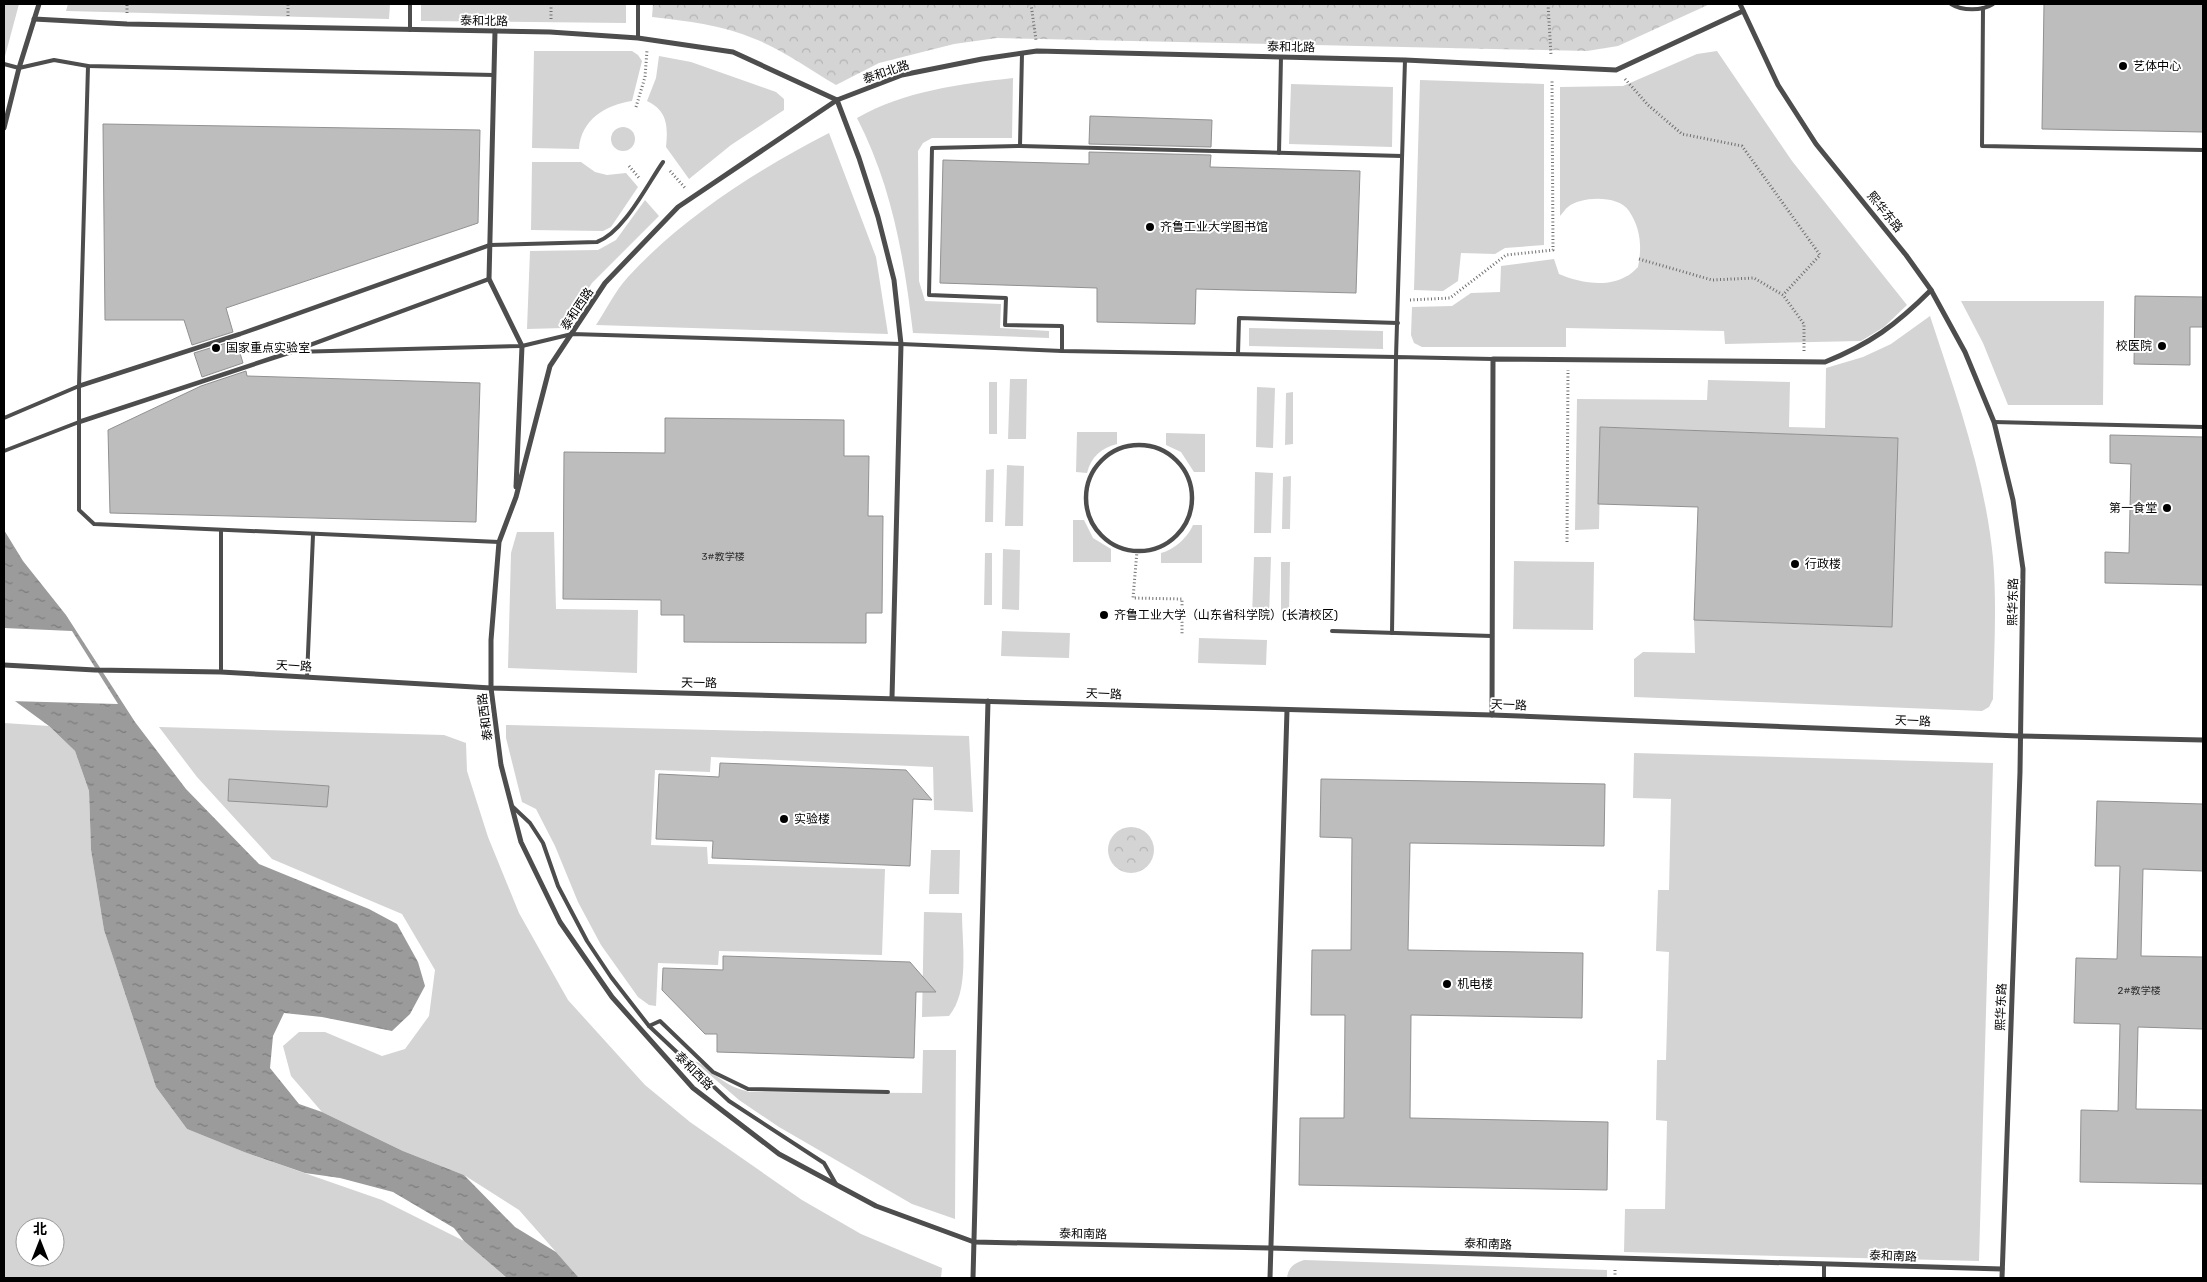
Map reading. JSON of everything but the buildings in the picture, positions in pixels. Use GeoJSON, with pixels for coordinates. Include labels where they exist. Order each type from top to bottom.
{"type":"FeatureCollection","features":[{"type":"Feature","properties":{"kind":"street"},"geometry":{"type":"LineString","coordinates":[[4,128],[19,68],[39,4]]}},
{"type":"Feature","properties":{"kind":"street","name":"熙华东路"},"geometry":{"type":"LineString","coordinates":[[1740,4],[1778,85],[1816,144],[1906,255],[1931,290],[1965,352],[1994,422],[2014,500],[2024,569],[2019,736],[2020,772],[2002,1278]]}},
{"type":"Feature","properties":{"kind":"street","name":"泰和北路"},"geometry":{"type":"LineString","coordinates":[[34,19],[127,24],[550,32],[638,38],[732,52],[838,100],[902,75],[982,59],[1037,51],[1405,60],[1616,70],[1743,12]]}},
{"type":"Feature","properties":{"kind":"street"},"geometry":{"type":"LineString","coordinates":[[495,31],[489,279],[522,346],[516,497]]}},
{"type":"Feature","properties":{"kind":"street"},"geometry":{"type":"LineString","coordinates":[[838,100],[878,217],[894,280],[901,344],[892,698]]}},
{"type":"Feature","properties":{"kind":"street","name":"泰和西路"},"geometry":{"type":"LineString","coordinates":[[838,100],[678,207],[606,283],[550,366],[516,497],[499,542],[491,640],[491,688],[501,765],[521,842],[560,922],[612,996],[693,1088],[779,1154],[876,1206],[974,1242]]}},
{"type":"Feature","properties":{"kind":"street"},"geometry":{"type":"LineString","coordinates":[[78,386],[240,334],[490,245]]}},
{"type":"Feature","properties":{"kind":"street"},"geometry":{"type":"LineString","coordinates":[[79,422],[291,352],[489,279]]}},
{"type":"Feature","properties":{"kind":"street"},"geometry":{"type":"LineString","coordinates":[[1492,715],[1493,359],[1825,362],[1855,350],[1882,334],[1900,320],[1931,290]]}},
{"type":"Feature","properties":{"kind":"street"},"geometry":{"type":"LineString","coordinates":[[1141,445],[1157,448],[1172,456],[1183,468],[1190,484],[1192,500],[1189,516],[1181,531],[1168,542],[1153,549],[1137,551],[1120,548],[1106,539],[1094,527],[1088,512],[1086,496],[1089,479],[1097,465],[1110,454],[1125,447],[1141,445]]}},
{"type":"Feature","properties":{"kind":"street","name":"天一路"},"geometry":{"type":"LineString","coordinates":[[4,665],[95,670],[221,672],[491,688],[1492,715],[2019,736],[2203,740]]}},
{"type":"Feature","properties":{"kind":"street"},"geometry":{"type":"LineString","coordinates":[[973,1278],[988,701]]}},
{"type":"Feature","properties":{"kind":"street"},"geometry":{"type":"LineString","coordinates":[[1270,1278],[1287,710]]}},
{"type":"Feature","properties":{"kind":"street","name":"泰和南路"},"geometry":{"type":"LineString","coordinates":[[974,1242],[1270,1248],[2002,1269]]}},
{"type":"Feature","properties":{"kind":"lane"},"geometry":{"type":"LineString","coordinates":[[410,4],[410,30]]}},
{"type":"Feature","properties":{"kind":"lane"},"geometry":{"type":"LineString","coordinates":[[638,4],[638,38]]}},
{"type":"Feature","properties":{"kind":"lane"},"geometry":{"type":"LineString","coordinates":[[1951,4],[1968,10],[1983,8],[1993,4]]}},
{"type":"Feature","properties":{"kind":"lane"},"geometry":{"type":"LineString","coordinates":[[1983,8],[1982,146],[2203,150]]}},
{"type":"Feature","properties":{"kind":"lane"},"geometry":{"type":"LineString","coordinates":[[1020,146],[1022,53]]}},
{"type":"Feature","properties":{"kind":"lane"},"geometry":{"type":"LineString","coordinates":[[1279,153],[1281,57]]}},
{"type":"Feature","properties":{"kind":"lane"},"geometry":{"type":"LineString","coordinates":[[4,64],[19,68],[54,60],[88,66],[494,75]]}},
{"type":"Feature","properties":{"kind":"lane"},"geometry":{"type":"LineString","coordinates":[[1392,633],[1396,357],[1405,60]]}},
{"type":"Feature","properties":{"kind":"lane"},"geometry":{"type":"LineString","coordinates":[[88,66],[78,386],[78,510],[94,524],[499,542]]}},
{"type":"Feature","properties":{"kind":"lane"},"geometry":{"type":"LineString","coordinates":[[1062,351],[1062,326],[1005,325],[1006,298],[929,295],[932,148],[1020,146],[1402,156]]}},
{"type":"Feature","properties":{"kind":"lane"},"geometry":{"type":"LineString","coordinates":[[490,245],[597,242],[603,240],[615,231],[662,162]]}},
{"type":"Feature","properties":{"kind":"lane"},"geometry":{"type":"LineString","coordinates":[[1238,354],[1239,318],[1398,323]]}},
{"type":"Feature","properties":{"kind":"lane"},"geometry":{"type":"LineString","coordinates":[[291,352],[522,346],[572,334],[1062,351],[1493,359]]}},
{"type":"Feature","properties":{"kind":"lane"},"geometry":{"type":"LineString","coordinates":[[4,418],[78,386]]}},
{"type":"Feature","properties":{"kind":"lane"},"geometry":{"type":"LineString","coordinates":[[4,451],[79,422]]}},
{"type":"Feature","properties":{"kind":"lane"},"geometry":{"type":"LineString","coordinates":[[1994,422],[2203,427]]}},
{"type":"Feature","properties":{"kind":"lane"},"geometry":{"type":"LineString","coordinates":[[221,530],[221,672]]}},
{"type":"Feature","properties":{"kind":"lane"},"geometry":{"type":"LineString","coordinates":[[307,677],[313,534]]}},
{"type":"Feature","properties":{"kind":"lane"},"geometry":{"type":"LineString","coordinates":[[1332,631],[1492,636]]}},
{"type":"Feature","properties":{"kind":"lane"},"geometry":{"type":"LineString","coordinates":[[512,806],[530,823],[543,843],[558,886],[587,941],[611,977],[649,1026],[729,1101],[824,1163],[836,1184]]}},
{"type":"Feature","properties":{"kind":"lane"},"geometry":{"type":"LineString","coordinates":[[649,1026],[660,1020],[713,1072],[748,1089],[888,1092]]}},
{"type":"Feature","properties":{"kind":"lane"},"geometry":{"type":"LineString","coordinates":[[1824,1264],[1824,1278]]}},
{"type":"Feature","properties":{"kind":"path"},"geometry":{"type":"LineString","coordinates":[[1031,4],[1037,51]]}},
{"type":"Feature","properties":{"kind":"path"},"geometry":{"type":"LineString","coordinates":[[1398,300],[1450,298],[1506,255],[1553,250],[1552,66],[1548,4]]}},
{"type":"Feature","properties":{"kind":"path"},"geometry":{"type":"LineString","coordinates":[[636,106],[645,76],[647,40]]}},
{"type":"Feature","properties":{"kind":"path"},"geometry":{"type":"LineString","coordinates":[[1616,70],[1648,105],[1682,134],[1742,146],[1820,255],[1783,295]]}},
{"type":"Feature","properties":{"kind":"path"},"geometry":{"type":"LineString","coordinates":[[1639,259],[1712,280],[1754,278],[1783,295],[1804,324],[1804,362]]}},
{"type":"Feature","properties":{"kind":"path"},"geometry":{"type":"LineString","coordinates":[[1567,542],[1568,360]]}},
{"type":"Feature","properties":{"kind":"path"},"geometry":{"type":"LineString","coordinates":[[1137,551],[1133,598],[1182,599],[1182,635]]}},
{"type":"Feature","properties":{"kind":"green space"},"geometry":{"type":"Polygon","coordinates":[[[4,4],[19,4],[4,60],[4,4]]]}},
{"type":"Feature","properties":{"kind":"green space"},"geometry":{"type":"Polygon","coordinates":[[[68,4],[390,4],[389,19],[66,11],[68,4]]]}},
{"type":"Feature","properties":{"kind":"green space"},"geometry":{"type":"Polygon","coordinates":[[[421,4],[626,4],[626,23],[421,21],[421,4]]]}},
{"type":"Feature","properties":{"kind":"green space"},"geometry":{"type":"Polygon","coordinates":[[[653,4],[1710,4],[1618,46],[1587,51],[997,38],[954,44],[879,63],[836,85],[776,49],[743,34],[705,24],[652,17],[653,4]]]}},
{"type":"Feature","properties":{"kind":"green space"},"geometry":{"type":"Polygon","coordinates":[[[534,51],[632,51],[642,61],[632,101],[613,106],[596,115],[584,129],[579,149],[532,148],[534,51]]]}},
{"type":"Feature","properties":{"kind":"green space"},"geometry":{"type":"Polygon","coordinates":[[[1717,51],[1792,161],[1907,305],[1884,327],[1861,341],[1725,344],[1724,331],[1566,328],[1566,347],[1422,347],[1414,343],[1411,335],[1412,307],[1452,306],[1471,293],[1500,292],[1501,266],[1554,259],[1559,274],[1592,283],[1617,280],[1635,270],[1638,267],[1640,238],[1633,218],[1624,206],[1609,200],[1590,199],[1574,203],[1560,216],[1560,87],[1623,86],[1697,54],[1717,51]]]}},
{"type":"Feature","properties":{"kind":"green space"},"geometry":{"type":"Polygon","coordinates":[[[659,56],[691,62],[776,92],[784,99],[784,110],[731,145],[689,179],[666,147],[667,133],[663,115],[654,105],[647,101],[656,78],[659,56]]]}},
{"type":"Feature","properties":{"kind":"green space"},"geometry":{"type":"Polygon","coordinates":[[[1013,78],[1012,138],[932,138],[923,143],[918,151],[919,281],[925,301],[1001,304],[1000,328],[1049,331],[1049,338],[913,333],[895,222],[879,170],[857,118],[894,101],[913,95],[953,86],[1013,78]]]}},
{"type":"Feature","properties":{"kind":"green space"},"geometry":{"type":"Polygon","coordinates":[[[1420,80],[1544,84],[1544,245],[1505,248],[1495,254],[1461,253],[1458,281],[1443,291],[1414,290],[1420,80]]]}},
{"type":"Feature","properties":{"kind":"green space"},"geometry":{"type":"Polygon","coordinates":[[[1291,84],[1393,87],[1392,147],[1289,144],[1291,84]]]}},
{"type":"Feature","properties":{"kind":"green space"},"geometry":{"type":"Polygon","coordinates":[[[623,127],[631,131],[635,139],[631,147],[623,151],[615,147],[611,139],[615,131],[623,127]]]}},
{"type":"Feature","properties":{"kind":"green space"},"geometry":{"type":"Polygon","coordinates":[[[829,133],[876,257],[888,334],[596,325],[623,282],[672,234],[748,179],[829,133]]]}},
{"type":"Feature","properties":{"kind":"green space"},"geometry":{"type":"Polygon","coordinates":[[[532,162],[581,162],[595,172],[607,175],[626,173],[638,187],[611,227],[603,231],[531,230],[532,162]]]}},
{"type":"Feature","properties":{"kind":"green space"},"geometry":{"type":"Polygon","coordinates":[[[645,200],[659,216],[592,283],[563,328],[527,329],[530,251],[598,250],[616,240],[645,200]]]}},
{"type":"Feature","properties":{"kind":"green space"},"geometry":{"type":"Polygon","coordinates":[[[1961,301],[2104,301],[2103,405],[2008,405],[1983,343],[1961,301]]]}},
{"type":"Feature","properties":{"kind":"green space"},"geometry":{"type":"Polygon","coordinates":[[[1930,316],[1968,436],[1989,527],[1993,558],[1995,610],[1993,699],[1989,707],[1982,711],[1634,697],[1634,659],[1643,652],[1695,653],[1694,620],[1891,627],[1898,438],[1601,427],[1599,529],[1575,530],[1577,399],[1707,400],[1708,380],[1790,382],[1789,427],[1825,428],[1826,368],[1863,357],[1891,344],[1930,316]]]}},
{"type":"Feature","properties":{"kind":"green space"},"geometry":{"type":"Polygon","coordinates":[[[1249,328],[1383,331],[1383,349],[1249,346],[1249,328]]]}},
{"type":"Feature","properties":{"kind":"green space"},"geometry":{"type":"Polygon","coordinates":[[[1010,379],[1027,379],[1026,439],[1008,439],[1010,379]]]}},
{"type":"Feature","properties":{"kind":"green space"},"geometry":{"type":"Polygon","coordinates":[[[989,382],[997,382],[997,434],[989,434],[989,382]]]}},
{"type":"Feature","properties":{"kind":"green space"},"geometry":{"type":"Polygon","coordinates":[[[1257,387],[1275,388],[1273,448],[1256,447],[1257,387]]]}},
{"type":"Feature","properties":{"kind":"green space"},"geometry":{"type":"Polygon","coordinates":[[[1293,392],[1293,444],[1285,445],[1286,393],[1293,392]]]}},
{"type":"Feature","properties":{"kind":"green space"},"geometry":{"type":"Polygon","coordinates":[[[1077,432],[1117,432],[1117,444],[1106,448],[1098,454],[1091,462],[1087,473],[1076,472],[1077,432]]]}},
{"type":"Feature","properties":{"kind":"green space"},"geometry":{"type":"Polygon","coordinates":[[[1166,433],[1205,434],[1205,472],[1194,472],[1181,452],[1166,445],[1166,433]]]}},
{"type":"Feature","properties":{"kind":"green space"},"geometry":{"type":"Polygon","coordinates":[[[1007,465],[1024,466],[1023,526],[1005,526],[1007,465]]]}},
{"type":"Feature","properties":{"kind":"green space"},"geometry":{"type":"Polygon","coordinates":[[[994,469],[993,522],[985,522],[986,470],[994,469]]]}},
{"type":"Feature","properties":{"kind":"green space"},"geometry":{"type":"Polygon","coordinates":[[[1255,472],[1273,473],[1271,533],[1254,533],[1255,472]]]}},
{"type":"Feature","properties":{"kind":"green space"},"geometry":{"type":"Polygon","coordinates":[[[1291,476],[1290,529],[1282,529],[1283,477],[1291,476]]]}},
{"type":"Feature","properties":{"kind":"green space"},"geometry":{"type":"Polygon","coordinates":[[[1073,520],[1084,520],[1093,538],[1111,549],[1111,562],[1073,562],[1073,520]]]}},
{"type":"Feature","properties":{"kind":"green space"},"geometry":{"type":"Polygon","coordinates":[[[1193,525],[1202,525],[1202,563],[1161,563],[1161,553],[1171,549],[1180,542],[1193,525]]]}},
{"type":"Feature","properties":{"kind":"green space"},"geometry":{"type":"Polygon","coordinates":[[[517,532],[554,532],[556,609],[638,610],[637,673],[508,668],[511,553],[517,532]]]}},
{"type":"Feature","properties":{"kind":"green space"},"geometry":{"type":"Polygon","coordinates":[[[1003,549],[1020,550],[1019,610],[1002,609],[1003,549]]]}},
{"type":"Feature","properties":{"kind":"green space"},"geometry":{"type":"Polygon","coordinates":[[[985,553],[992,553],[992,605],[984,605],[985,553]]]}},
{"type":"Feature","properties":{"kind":"green space"},"geometry":{"type":"Polygon","coordinates":[[[1254,557],[1271,557],[1269,617],[1252,617],[1254,557]]]}},
{"type":"Feature","properties":{"kind":"green space"},"geometry":{"type":"Polygon","coordinates":[[[1514,561],[1594,562],[1593,630],[1513,629],[1514,561]]]}},
{"type":"Feature","properties":{"kind":"green space"},"geometry":{"type":"Polygon","coordinates":[[[1281,562],[1290,562],[1289,614],[1281,614],[1281,562]]]}},
{"type":"Feature","properties":{"kind":"green space"},"geometry":{"type":"Polygon","coordinates":[[[1002,631],[1070,633],[1069,658],[1001,656],[1002,631]]]}},
{"type":"Feature","properties":{"kind":"green space"},"geometry":{"type":"Polygon","coordinates":[[[1199,638],[1267,640],[1266,665],[1198,663],[1199,638]]]}},
{"type":"Feature","properties":{"kind":"green space"},"geometry":{"type":"Polygon","coordinates":[[[4,723],[49,726],[75,751],[89,791],[91,850],[104,930],[156,1087],[187,1129],[244,1152],[382,1200],[464,1241],[507,1278],[4,1278],[4,723]]]}},
{"type":"Feature","properties":{"kind":"green space"},"geometry":{"type":"Polygon","coordinates":[[[506,725],[969,736],[973,812],[934,810],[933,767],[711,757],[710,772],[655,770],[651,845],[707,847],[708,864],[885,869],[882,955],[719,951],[718,965],[658,963],[656,1006],[649,1005],[638,997],[601,945],[578,902],[555,846],[536,809],[522,802],[506,738],[506,725]]]}},
{"type":"Feature","properties":{"kind":"green space"},"geometry":{"type":"Polygon","coordinates":[[[159,727],[444,735],[466,743],[467,771],[488,837],[519,913],[568,1000],[645,1085],[690,1122],[802,1200],[861,1234],[942,1268],[941,1278],[579,1278],[519,1210],[464,1175],[403,1151],[322,1112],[291,1076],[283,1046],[299,1032],[325,1032],[382,1056],[405,1049],[429,1016],[435,970],[402,914],[272,859],[197,777],[159,727]]]}},
{"type":"Feature","properties":{"kind":"green space"},"geometry":{"type":"Polygon","coordinates":[[[1634,753],[1993,763],[1979,1261],[1624,1252],[1625,1209],[1665,1209],[1667,1121],[1656,1120],[1657,1060],[1666,1060],[1669,952],[1656,951],[1658,890],[1669,890],[1671,799],[1633,798],[1634,753]]]}},
{"type":"Feature","properties":{"kind":"green space"},"geometry":{"type":"Polygon","coordinates":[[[1136,827],[1140,828],[1150,837],[1153,841],[1153,859],[1144,869],[1136,873],[1126,873],[1118,869],[1109,859],[1108,845],[1112,837],[1122,828],[1136,827]]]}},
{"type":"Feature","properties":{"kind":"green space"},"geometry":{"type":"Polygon","coordinates":[[[931,850],[960,850],[959,894],[929,894],[931,850]]]}},
{"type":"Feature","properties":{"kind":"green space"},"geometry":{"type":"Polygon","coordinates":[[[924,912],[962,913],[962,981],[956,1006],[949,1016],[922,1017],[924,912]]]}},
{"type":"Feature","properties":{"kind":"green space"},"geometry":{"type":"Polygon","coordinates":[[[923,1050],[956,1050],[955,1219],[912,1204],[779,1127],[739,1100],[694,1061],[702,1064],[728,1084],[749,1092],[922,1093],[923,1050]]]}},
{"type":"Feature","properties":{"kind":"green space"},"geometry":{"type":"Polygon","coordinates":[[[1304,1260],[1607,1270],[1607,1278],[1287,1278],[1292,1266],[1304,1260]]]}},
{"type":"Feature","properties":{"kind":"water"},"geometry":{"type":"Polygon","coordinates":[[[4,530],[23,561],[66,615],[135,722],[186,789],[259,864],[369,909],[397,924],[418,962],[425,986],[410,1014],[392,1031],[322,1017],[284,1013],[273,1036],[270,1068],[299,1104],[322,1112],[403,1151],[464,1175],[515,1227],[556,1252],[579,1278],[507,1278],[464,1241],[454,1228],[393,1192],[340,1178],[305,1173],[244,1152],[187,1129],[156,1087],[104,930],[91,850],[89,791],[75,751],[49,726],[4,693],[4,530]]]}},
{"type":"Feature","properties":{"kind":"pier"},"geometry":{"type":"Polygon","coordinates":[[[4,628],[72,631],[118,704],[9,701],[4,697],[4,628]]]}},
{"type":"Feature","properties":{"kind":"place","name":"艺体中心"},"geometry":{"type":"Point","coordinates":[2123,66]}},
{"type":"Feature","properties":{"kind":"place","name":"齐鲁工业大学图书馆"},"geometry":{"type":"Point","coordinates":[1150,227]}},
{"type":"Feature","properties":{"kind":"place","name":"校医院"},"geometry":{"type":"Point","coordinates":[2162,346]}},
{"type":"Feature","properties":{"kind":"place","name":"国家重点实验室"},"geometry":{"type":"Point","coordinates":[216,348]}},
{"type":"Feature","properties":{"kind":"place","name":"第一食堂"},"geometry":{"type":"Point","coordinates":[2167,508]}},
{"type":"Feature","properties":{"kind":"place","name":"行政楼"},"geometry":{"type":"Point","coordinates":[1795,564]}},
{"type":"Feature","properties":{"kind":"place","name":"齐鲁工业大学（山东省科学院）(长清校区)"},"geometry":{"type":"Point","coordinates":[1104,615]}},
{"type":"Feature","properties":{"kind":"place","name":"实验楼"},"geometry":{"type":"Point","coordinates":[784,819]}},
{"type":"Feature","properties":{"kind":"place","name":"机电楼"},"geometry":{"type":"Point","coordinates":[1447,984]}}]}
